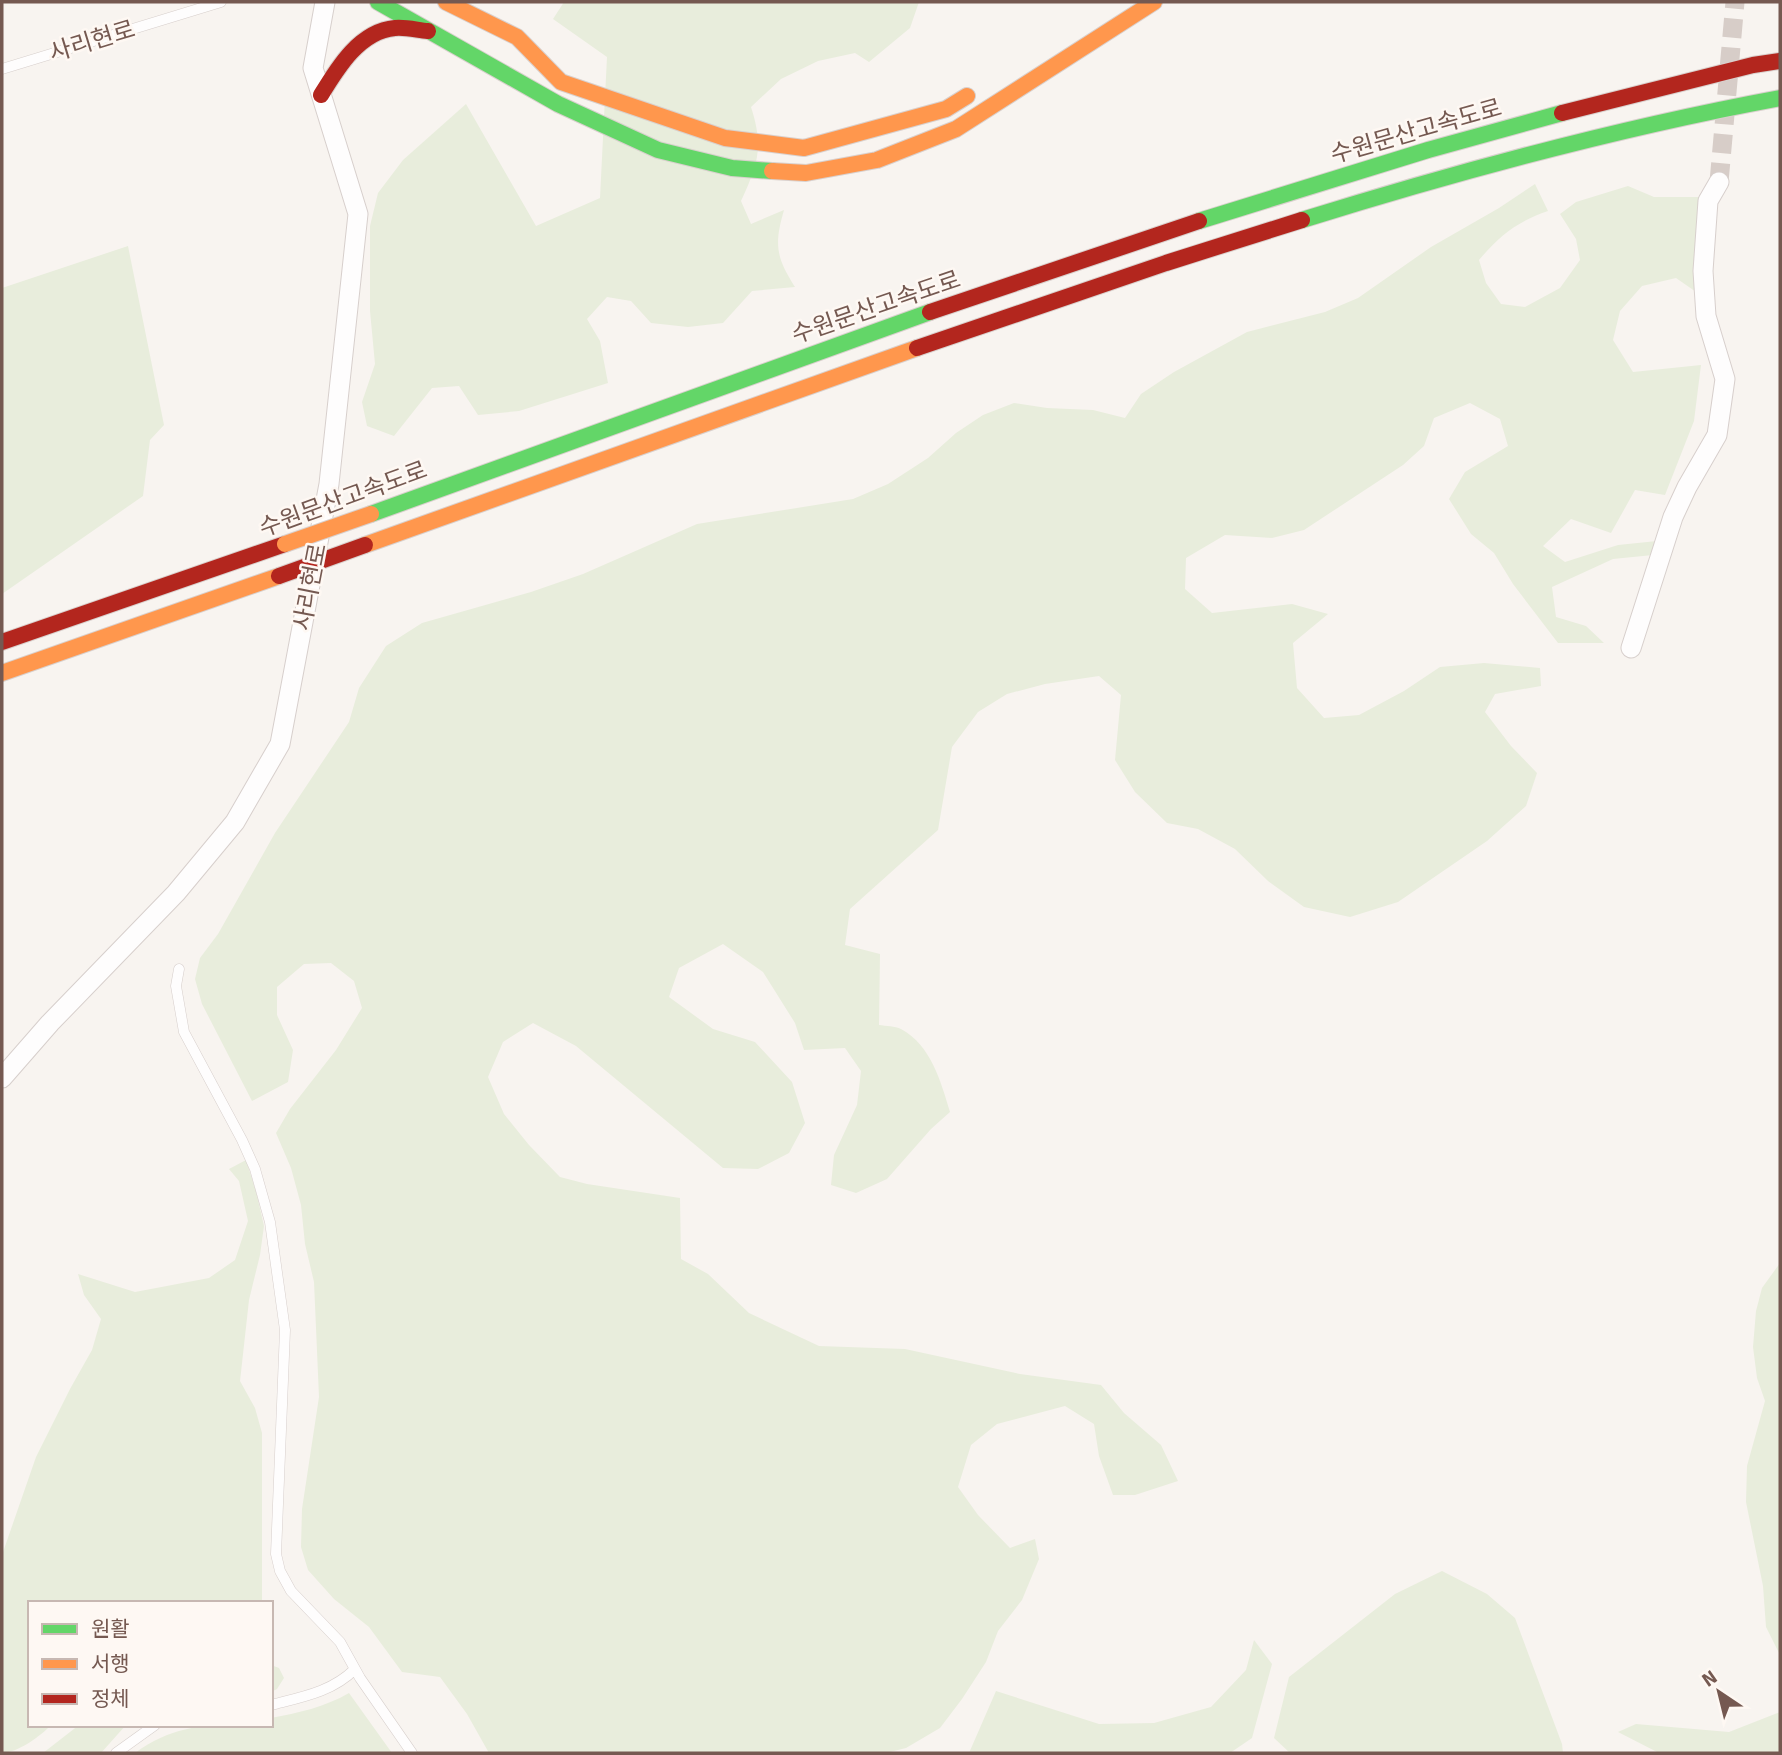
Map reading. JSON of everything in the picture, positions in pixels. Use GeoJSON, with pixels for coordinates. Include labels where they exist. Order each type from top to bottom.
{"type":"FeatureCollection","features":[{"type":"Feature","properties":{"kind":"highway"},"geometry":{"type":"LineString","coordinates":[[378,2],[558,104],[658,150],[732,168],[806,173],[877,160],[956,129],[1154,2]]}},
{"type":"Feature","properties":{"kind":"highway"},"geometry":{"type":"LineString","coordinates":[[450,3],[517,37],[561,82],[725,138],[804,148],[946,109],[980,87]]}},
{"type":"Feature","properties":{"kind":"highway"},"geometry":{"type":"LineString","coordinates":[[321,95],[335,71],[358,44],[390,28],[433,32]]}},
{"type":"Feature","properties":{"kind":"highway"},"geometry":{"type":"LineString","coordinates":[[1753,65],[1780,55]]}},
{"type":"Feature","properties":{"kind":"highway","name":"수원문산고속도로"},"geometry":{"type":"LineString","coordinates":[[2,642],[371,514],[890,324],[1166,231],[1440,146],[1588,105],[1753,65],[1780,61]]}},
{"type":"Feature","properties":{"kind":"highway","name":"수원문산고속도로"},"geometry":{"type":"LineString","coordinates":[[2,673],[933,342],[1166,263],[1434,179],[1709,111],[1780,97]]}},
{"type":"Feature","properties":{"kind":"street","name":"사리현로"},"geometry":{"type":"LineString","coordinates":[[2,1078],[50,1023],[176,893],[235,822],[281,744],[329,484],[358,214],[313,68],[325,2]]}},
{"type":"Feature","properties":{"kind":"street"},"geometry":{"type":"LineString","coordinates":[[1631,648],[1673,517],[1717,435],[1725,379],[1706,316],[1703,271],[1708,201],[1719,182]]}},
{"type":"Feature","properties":{"kind":"lane","name":"사리현로"},"geometry":{"type":"LineString","coordinates":[[2,69],[221,2]]}},
{"type":"Feature","properties":{"kind":"lane"},"geometry":{"type":"LineString","coordinates":[[179,969],[176,986],[184,1032],[242,1140],[255,1170],[271,1222],[285,1330],[276,1554],[280,1571],[291,1591],[340,1642],[355,1669],[412,1753]]}},
{"type":"Feature","properties":{"kind":"lane"},"geometry":{"type":"LineString","coordinates":[[273,1704],[332,1687],[355,1669]]}},
{"type":"Feature","properties":{"kind":"lane"},"geometry":{"type":"LineString","coordinates":[[116,1753],[152,1727]]}},
{"type":"Feature","properties":{"kind":"green space"},"geometry":{"type":"Polygon","coordinates":[[[564,2],[919,2],[910,28],[869,62],[855,53],[818,61],[781,79],[751,107],[757,133],[757,155],[752,176],[741,201],[751,224],[784,210],[779,233],[779,250],[784,267],[795,287],[752,291],[723,323],[688,327],[651,323],[631,301],[607,297],[587,319],[600,341],[608,383],[519,411],[478,415],[459,386],[432,388],[394,436],[367,426],[362,402],[375,364],[370,311],[370,226],[378,193],[403,160],[466,104],[536,226],[600,198],[607,57],[553,19],[564,2]]]}},
{"type":"Feature","properties":{"kind":"green space"},"geometry":{"type":"Polygon","coordinates":[[[1535,184],[1548,211],[1510,230],[1479,260],[1486,283],[1501,304],[1525,307],[1560,288],[1580,260],[1576,239],[1560,214],[1576,202],[1628,186],[1654,197],[1700,197],[1699,294],[1676,278],[1642,286],[1620,311],[1613,340],[1633,372],[1701,365],[1694,421],[1665,495],[1635,490],[1611,533],[1571,519],[1543,546],[1565,562],[1618,545],[1657,541],[1653,555],[1613,559],[1552,587],[1556,617],[1586,626],[1604,643],[1558,643],[1513,584],[1494,553],[1471,534],[1449,499],[1465,472],[1508,446],[1500,419],[1470,403],[1434,418],[1424,446],[1403,465],[1304,530],[1272,538],[1225,535],[1186,558],[1185,589],[1212,613],[1292,604],[1328,614],[1293,643],[1297,688],[1324,718],[1359,715],[1404,691],[1440,667],[1484,663],[1540,668],[1541,686],[1495,694],[1485,712],[1511,746],[1537,773],[1526,806],[1487,841],[1398,902],[1350,917],[1304,907],[1268,881],[1235,849],[1198,829],[1167,823],[1135,792],[1115,760],[1121,695],[1099,676],[1045,684],[1007,694],[978,712],[952,747],[938,830],[850,909],[845,945],[880,954],[879,1025],[901,1029],[920,1044],[933,1065],[950,1112],[931,1129],[887,1179],[856,1193],[831,1185],[834,1155],[857,1105],[861,1071],[845,1048],[804,1050],[795,1023],[763,972],[723,944],[679,968],[669,997],[713,1029],[755,1042],[792,1082],[805,1123],[789,1153],[758,1169],[723,1168],[576,1046],[533,1023],[503,1042],[488,1077],[504,1114],[560,1177],[587,1184],[680,1198],[681,1259],[708,1274],[749,1313],[819,1346],[905,1349],[1020,1374],[1101,1385],[1124,1413],[1161,1445],[1178,1481],[1135,1495],[1113,1495],[1099,1456],[1094,1424],[1065,1406],[997,1424],[971,1445],[958,1487],[978,1515],[1010,1548],[1035,1539],[1039,1559],[1022,1600],[998,1631],[986,1662],[962,1699],[940,1728],[906,1748],[886,1753],[489,1753],[467,1714],[440,1677],[402,1672],[369,1627],[334,1599],[308,1570],[301,1547],[302,1509],[319,1397],[314,1282],[305,1244],[301,1205],[291,1168],[276,1133],[290,1109],[336,1050],[362,1008],[354,981],[331,963],[304,964],[277,987],[277,1015],[293,1050],[288,1082],[252,1101],[202,1004],[195,979],[200,958],[218,934],[275,833],[349,722],[359,688],[386,646],[422,623],[583,574],[697,524],[853,499],[888,484],[928,458],[956,433],[983,415],[1014,403],[1093,410],[1125,418],[1141,394],[1174,372],[1247,332],[1325,312],[1358,298],[1431,247],[1535,184]]]}},
{"type":"Feature","properties":{"kind":"green space"},"geometry":{"type":"Polygon","coordinates":[[[128,246],[164,425],[150,440],[143,496],[2,594],[2,288],[128,246]]]}},
{"type":"Feature","properties":{"kind":"green space"},"geometry":{"type":"Polygon","coordinates":[[[246,1160],[264,1226],[249,1300],[240,1381],[255,1408],[262,1433],[262,1601],[28,1601],[28,1727],[49,1727],[28,1743],[2,1753],[2,1555],[36,1457],[92,1350],[101,1319],[84,1295],[78,1274],[135,1292],[209,1278],[235,1260],[248,1221],[239,1181],[229,1169],[246,1160]]]}},
{"type":"Feature","properties":{"kind":"green space"},"geometry":{"type":"Polygon","coordinates":[[[1780,1263],[1780,1655],[1766,1627],[1763,1586],[1746,1502],[1747,1466],[1765,1401],[1757,1378],[1753,1347],[1756,1311],[1762,1288],[1780,1263]]]}},
{"type":"Feature","properties":{"kind":"green space"},"geometry":{"type":"Polygon","coordinates":[[[1442,1571],[1487,1594],[1515,1618],[1563,1753],[1290,1753],[1274,1738],[1289,1677],[1395,1594],[1442,1571]]]}},
{"type":"Feature","properties":{"kind":"green space"},"geometry":{"type":"Polygon","coordinates":[[[1254,1640],[1272,1664],[1252,1738],[1230,1753],[969,1753],[996,1691],[1099,1724],[1154,1723],[1211,1707],[1246,1670],[1254,1640]]]}},
{"type":"Feature","properties":{"kind":"green space"},"geometry":{"type":"Polygon","coordinates":[[[273,1666],[279,1668],[284,1678],[273,1691],[273,1666]]]}},
{"type":"Feature","properties":{"kind":"green space"},"geometry":{"type":"Polygon","coordinates":[[[349,1693],[392,1753],[135,1753],[152,1742],[184,1730],[200,1727],[273,1727],[273,1718],[330,1702],[349,1693]]]}},
{"type":"Feature","properties":{"kind":"green space"},"geometry":{"type":"Polygon","coordinates":[[[1780,1712],[1780,1753],[1659,1753],[1618,1732],[1636,1724],[1729,1732],[1780,1712]]]}},
{"type":"Feature","properties":{"kind":"green space"},"geometry":{"type":"Polygon","coordinates":[[[76,1727],[124,1727],[101,1753],[43,1753],[76,1727]]]}},
{"type":"Feature","properties":{"kind":"tunnel"},"geometry":{"type":"LineString","coordinates":[[1719,182],[1735,2]]}},
{"type":"Feature","properties":{"kind":"traffic: fast"},"geometry":{"type":"LineString","coordinates":[[378,2],[558,104],[658,150],[732,168],[772,171]]}},
{"type":"Feature","properties":{"kind":"traffic: fast"},"geometry":{"type":"LineString","coordinates":[[1302,220],[1539,152],[1780,98]]}},
{"type":"Feature","properties":{"kind":"traffic: fast"},"geometry":{"type":"LineString","coordinates":[[1199,221],[1428,150],[1562,113]]}},
{"type":"Feature","properties":{"kind":"traffic: fast"},"geometry":{"type":"LineString","coordinates":[[371,514],[930,312]]}},
{"type":"Feature","properties":{"kind":"traffic: slow"},"geometry":{"type":"LineString","coordinates":[[446,2],[517,37],[561,82],[725,138],[804,148],[946,109],[967,96]]}},
{"type":"Feature","properties":{"kind":"traffic: slow"},"geometry":{"type":"LineString","coordinates":[[772,171],[806,173],[877,160],[956,129],[1154,2]]}},
{"type":"Feature","properties":{"kind":"traffic: slow"},"geometry":{"type":"LineString","coordinates":[[365,545],[917,348]]}},
{"type":"Feature","properties":{"kind":"traffic: slow"},"geometry":{"type":"LineString","coordinates":[[285,544],[371,514]]}},
{"type":"Feature","properties":{"kind":"traffic: slow"},"geometry":{"type":"LineString","coordinates":[[2,673],[279,576]]}},
{"type":"Feature","properties":{"kind":"traffic: jam"},"geometry":{"type":"LineString","coordinates":[[321,95],[351,52],[371,36],[395,28],[428,31]]}},
{"type":"Feature","properties":{"kind":"traffic: jam"},"geometry":{"type":"LineString","coordinates":[[1562,113],[1753,65],[1780,61]]}},
{"type":"Feature","properties":{"kind":"traffic: jam"},"geometry":{"type":"LineString","coordinates":[[917,348],[1166,263],[1302,220]]}},
{"type":"Feature","properties":{"kind":"traffic: jam"},"geometry":{"type":"LineString","coordinates":[[930,312],[1199,221]]}},
{"type":"Feature","properties":{"kind":"traffic: jam"},"geometry":{"type":"LineString","coordinates":[[2,642],[285,544]]}},
{"type":"Feature","properties":{"kind":"traffic: jam"},"geometry":{"type":"LineString","coordinates":[[279,576],[365,545]]}}]}
